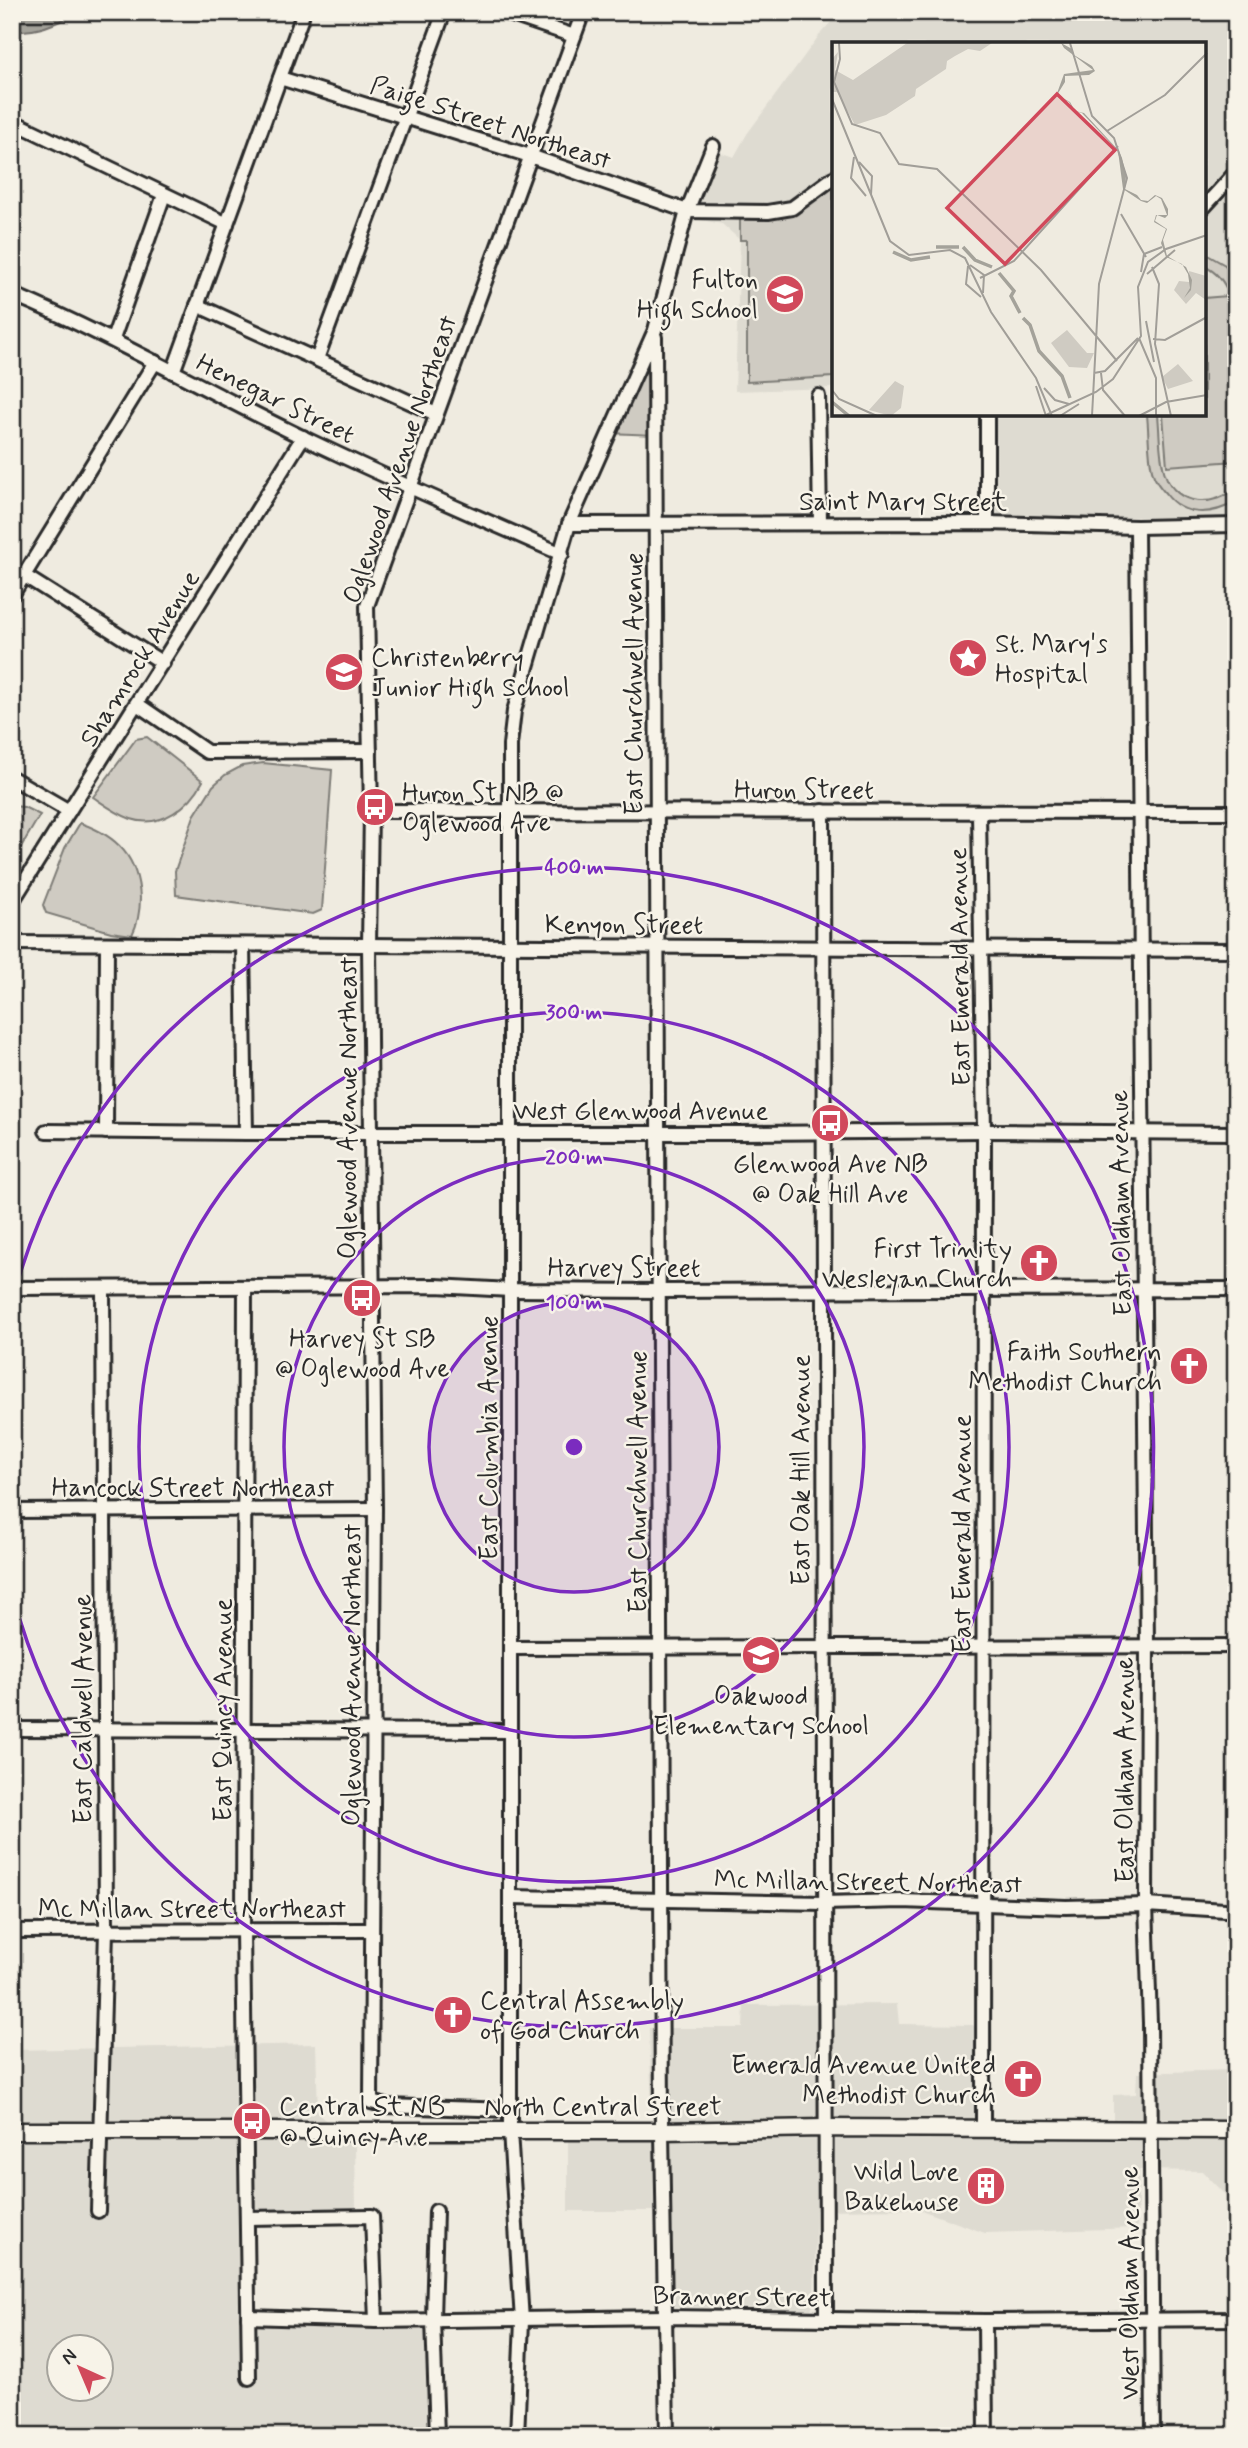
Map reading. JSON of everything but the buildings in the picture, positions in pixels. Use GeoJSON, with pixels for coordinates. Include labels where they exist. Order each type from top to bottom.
{"type":"FeatureCollection","features":[{"type":"Feature","properties":{"kind":"main road","name":"North Central Street"},"geometry":{"type":"LineString","coordinates":[[12,2131],[662,2131],[824,2128],[1236,2130]]}},
{"type":"Feature","properties":{"kind":"street"},"geometry":{"type":"LineString","coordinates":[[317,359],[444,12]]}},
{"type":"Feature","properties":{"kind":"street"},"geometry":{"type":"LineString","coordinates":[[503,12],[574,36]]}},
{"type":"Feature","properties":{"kind":"street","name":"Oglewood Avenue Northeast"},"geometry":{"type":"LineString","coordinates":[[510,2110],[386,2106],[371,2102],[375,1509],[369,945],[371,811],[367,606],[583,12]]}},
{"type":"Feature","properties":{"kind":"street"},"geometry":{"type":"LineString","coordinates":[[173,372],[302,17]]}},
{"type":"Feature","properties":{"kind":"street","name":"Paige Street Northeast"},"geometry":{"type":"LineString","coordinates":[[280,78],[530,156],[687,211],[768,212],[792,208],[832,179]]}},
{"type":"Feature","properties":{"kind":"street"},"geometry":{"type":"LineString","coordinates":[[12,121],[227,225]]}},
{"type":"Feature","properties":{"kind":"street"},"geometry":{"type":"LineString","coordinates":[[655,330],[687,211],[713,146]]}},
{"type":"Feature","properties":{"kind":"street"},"geometry":{"type":"LineString","coordinates":[[1206,205],[1236,172]]}},
{"type":"Feature","properties":{"kind":"street"},"geometry":{"type":"LineString","coordinates":[[113,340],[164,195]]}},
{"type":"Feature","properties":{"kind":"street","name":"Henegar Street"},"geometry":{"type":"LineString","coordinates":[[13,295],[113,340],[410,488],[562,554]]}},
{"type":"Feature","properties":{"kind":"street"},"geometry":{"type":"LineString","coordinates":[[197,305],[436,414]]}},
{"type":"Feature","properties":{"kind":"street","name":"East Churchwell Avenue"},"geometry":{"type":"LineString","coordinates":[[655,330],[662,2131],[667,2436]]}},
{"type":"Feature","properties":{"kind":"street","name":"East Columbia Avenue"},"geometry":{"type":"LineString","coordinates":[[517,2436],[522,2320],[510,2131],[510,745],[514,711],[569,524],[655,330]]}},
{"type":"Feature","properties":{"kind":"street"},"geometry":{"type":"LineString","coordinates":[[12,595],[155,362]]}},
{"type":"Feature","properties":{"kind":"street"},"geometry":{"type":"LineString","coordinates":[[818,396],[820,523]]}},
{"type":"Feature","properties":{"kind":"street"},"geometry":{"type":"LineString","coordinates":[[987,416],[987,523]]}},
{"type":"Feature","properties":{"kind":"street","name":"Shamrock Avenue"},"geometry":{"type":"LineString","coordinates":[[12,902],[303,437]]}},
{"type":"Feature","properties":{"kind":"street","name":"Saint Mary Street"},"geometry":{"type":"LineString","coordinates":[[569,524],[987,523],[1137,527],[1236,525]]}},
{"type":"Feature","properties":{"kind":"street","name":"East Oldham Avenue"},"geometry":{"type":"LineString","coordinates":[[1137,527],[1147,1646],[1146,1905],[1151,2130]]}},
{"type":"Feature","properties":{"kind":"street"},"geometry":{"type":"LineString","coordinates":[[12,568],[163,663]]}},
{"type":"Feature","properties":{"kind":"street"},"geometry":{"type":"LineString","coordinates":[[137,704],[207,752],[370,751]]}},
{"type":"Feature","properties":{"kind":"street"},"geometry":{"type":"LineString","coordinates":[[12,778],[69,811]]}},
{"type":"Feature","properties":{"kind":"street","name":"Huron Street"},"geometry":{"type":"LineString","coordinates":[[371,811],[1236,812]]}},
{"type":"Feature","properties":{"kind":"street","name":"East Oak Hill Avenue"},"geometry":{"type":"LineString","coordinates":[[823,811],[826,2319]]}},
{"type":"Feature","properties":{"kind":"street","name":"East Emerald Avenue"},"geometry":{"type":"LineString","coordinates":[[979,813],[984,1131],[983,2129]]}},
{"type":"Feature","properties":{"kind":"street","name":"Kenyon Street"},"geometry":{"type":"LineString","coordinates":[[12,943],[1236,950]]}},
{"type":"Feature","properties":{"kind":"street"},"geometry":{"type":"LineString","coordinates":[[106,1132],[107,944]]}},
{"type":"Feature","properties":{"kind":"street"},"geometry":{"type":"LineString","coordinates":[[243,944],[246,1133]]}},
{"type":"Feature","properties":{"kind":"street","name":"West Glenwood Avenue"},"geometry":{"type":"LineString","coordinates":[[46,1131],[1236,1133]]}},
{"type":"Feature","properties":{"kind":"street","name":"Harvey Street"},"geometry":{"type":"LineString","coordinates":[[12,1289],[436,1286],[510,1290],[659,1291],[1236,1289]]}},
{"type":"Feature","properties":{"kind":"street","name":"East Caldwell Avenue"},"geometry":{"type":"LineString","coordinates":[[98,2211],[106,1931],[103,1288]]}},
{"type":"Feature","properties":{"kind":"street","name":"East Quincy Avenue"},"geometry":{"type":"LineString","coordinates":[[245,1289],[243,1931],[249,2378]]}},
{"type":"Feature","properties":{"kind":"street","name":"Hancock Street Northeast"},"geometry":{"type":"LineString","coordinates":[[12,1511],[375,1509]]}},
{"type":"Feature","properties":{"kind":"street"},"geometry":{"type":"LineString","coordinates":[[510,1648],[1236,1646]]}},
{"type":"Feature","properties":{"kind":"street"},"geometry":{"type":"LineString","coordinates":[[12,1729],[510,1731]]}},
{"type":"Feature","properties":{"kind":"street","name":"Mc Millan Street Northeast"},"geometry":{"type":"LineString","coordinates":[[510,1897],[824,1903],[902,1901],[983,1906],[1146,1905],[1225,1910]]}},
{"type":"Feature","properties":{"kind":"street","name":"Mc Millan Street Northeast"},"geometry":{"type":"LineString","coordinates":[[12,1931],[372,1930]]}},
{"type":"Feature","properties":{"kind":"street","name":"West Oldham Avenue"},"geometry":{"type":"LineString","coordinates":[[1151,2130],[1153,2436]]}},
{"type":"Feature","properties":{"kind":"street"},"geometry":{"type":"LineString","coordinates":[[436,2211],[433,2319],[438,2436]]}},
{"type":"Feature","properties":{"kind":"street"},"geometry":{"type":"LineString","coordinates":[[247,2218],[372,2216],[376,2321]]}},
{"type":"Feature","properties":{"kind":"street","name":"Branner Street"},"geometry":{"type":"LineString","coordinates":[[248,2317],[376,2321],[666,2317],[985,2321],[1236,2319]]}},
{"type":"Feature","properties":{"kind":"street"},"geometry":{"type":"LineString","coordinates":[[985,2321],[986,2436]]}},
{"type":"Feature","properties":{"kind":"shaded area"},"geometry":{"type":"Polygon","coordinates":[[[12,12],[81,12],[47,26],[21,31],[12,30],[12,12]]]}},
{"type":"Feature","properties":{"kind":"shaded area","name":"Fulton High School"},"geometry":{"type":"Polygon","coordinates":[[[840,12],[1231,12],[1236,39],[1236,517],[997,517],[996,416],[1206,416],[1206,42],[832,42],[832,388],[735,391],[740,240],[722,224],[692,218],[719,152],[734,157],[747,134],[821,33],[840,12]]]}},
{"type":"Feature","properties":{"kind":"shaded area"},"geometry":{"type":"Polygon","coordinates":[[[832,179],[832,377],[747,382],[747,240],[740,240],[740,212],[792,208],[832,179]]]}},
{"type":"Feature","properties":{"kind":"shaded area"},"geometry":{"type":"Polygon","coordinates":[[[1206,254],[1225,265],[1236,281],[1236,348],[1231,301],[1222,281],[1206,267],[1206,254]]]}},
{"type":"Feature","properties":{"kind":"shaded area"},"geometry":{"type":"Polygon","coordinates":[[[1227,296],[1236,385],[1236,461],[1167,466],[1163,416],[1206,416],[1206,298],[1227,296]]]}},
{"type":"Feature","properties":{"kind":"shaded area"},"geometry":{"type":"Polygon","coordinates":[[[655,330],[655,435],[609,433],[655,330]]]}},
{"type":"Feature","properties":{"kind":"shaded area"},"geometry":{"type":"Polygon","coordinates":[[[1147,416],[1158,416],[1163,467],[1170,485],[1178,493],[1197,501],[1218,498],[1236,487],[1236,502],[1208,512],[1190,511],[1181,507],[1159,486],[1153,474],[1147,416]]]}},
{"type":"Feature","properties":{"kind":"shaded area"},"geometry":{"type":"Polygon","coordinates":[[[147,737],[203,781],[182,807],[153,821],[121,815],[93,797],[136,739],[147,737]]]}},
{"type":"Feature","properties":{"kind":"shaded area"},"geometry":{"type":"Polygon","coordinates":[[[263,763],[332,770],[322,910],[313,914],[176,895],[175,871],[194,816],[213,786],[225,775],[242,766],[263,763]]]}},
{"type":"Feature","properties":{"kind":"shaded area"},"geometry":{"type":"Polygon","coordinates":[[[12,806],[24,807],[40,815],[12,862],[12,806]]]}},
{"type":"Feature","properties":{"kind":"shaded area"},"geometry":{"type":"Polygon","coordinates":[[[80,823],[115,842],[130,860],[140,898],[132,935],[111,932],[46,913],[43,905],[65,848],[80,823]]]}},
{"type":"Feature","properties":{"kind":"shaded area"},"geometry":{"type":"Polygon","coordinates":[[[1226,1639],[1236,1639],[1236,2309],[1235,2201],[1202,2171],[1139,2170],[1137,2228],[985,2233],[918,2209],[816,2210],[814,2304],[811,2309],[675,2307],[671,2301],[672,2211],[568,2211],[568,2141],[653,2140],[649,2028],[743,2028],[744,2005],[897,2004],[899,2024],[973,2025],[976,2028],[977,2138],[1113,2138],[1113,2095],[1136,2094],[1137,2073],[1232,2070],[1226,1639]]]}},
{"type":"Feature","properties":{"kind":"shaded area"},"geometry":{"type":"Polygon","coordinates":[[[316,2044],[318,2114],[355,2145],[356,2211],[243,2214],[245,2319],[429,2322],[430,2436],[12,2436],[12,2050],[316,2044]]]}},
{"type":"Feature","properties":{"kind":"place","name":"Fulton High School"},"geometry":{"type":"Point","coordinates":[785,294]}},
{"type":"Feature","properties":{"kind":"place","name":"St. Mary's Hospital"},"geometry":{"type":"Point","coordinates":[968,658]}},
{"type":"Feature","properties":{"kind":"place","name":"Christenberry Junior High School"},"geometry":{"type":"Point","coordinates":[344,672]}},
{"type":"Feature","properties":{"kind":"place","name":"Huron St NB @ Oglewood Ave"},"geometry":{"type":"Point","coordinates":[375,807]}},
{"type":"Feature","properties":{"kind":"place","name":"Glenwood Ave NB @ Oak Hill Ave"},"geometry":{"type":"Point","coordinates":[830,1123]}},
{"type":"Feature","properties":{"kind":"place","name":"First Trinity Wesleyan Church"},"geometry":{"type":"Point","coordinates":[1039,1263]}},
{"type":"Feature","properties":{"kind":"place","name":"Harvey St SB @ Oglewood Ave"},"geometry":{"type":"Point","coordinates":[362,1298]}},
{"type":"Feature","properties":{"kind":"place","name":"Faith Southern Methodist Church"},"geometry":{"type":"Point","coordinates":[1189,1366]}},
{"type":"Feature","properties":{"kind":"place","name":"Oakwood Elementary School"},"geometry":{"type":"Point","coordinates":[761,1655]}},
{"type":"Feature","properties":{"kind":"place","name":"Central Assembly of God Church"},"geometry":{"type":"Point","coordinates":[453,2015]}},
{"type":"Feature","properties":{"kind":"place","name":"Emerald Avenue United Methodist Church"},"geometry":{"type":"Point","coordinates":[1023,2079]}},
{"type":"Feature","properties":{"kind":"place","name":"Central St NB @ Quincy Ave"},"geometry":{"type":"Point","coordinates":[252,2121]}},
{"type":"Feature","properties":{"kind":"place","name":"Wild Love Bakehouse"},"geometry":{"type":"Point","coordinates":[986,2186]}}]}
